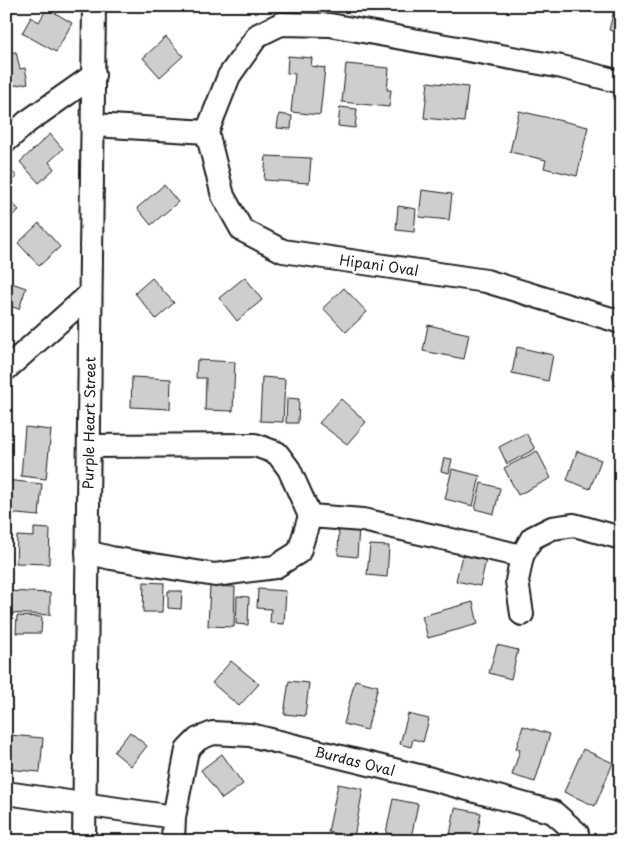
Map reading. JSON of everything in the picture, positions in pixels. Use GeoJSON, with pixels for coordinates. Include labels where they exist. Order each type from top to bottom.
{"type":"FeatureCollection","features":[{"type":"Feature","properties":{"kind":"street","name":"Purple Heart Street"},"geometry":{"type":"LineString","coordinates":[[84,841],[94,6]]}},
{"type":"Feature","properties":{"kind":"street"},"geometry":{"type":"LineString","coordinates":[[94,125],[207,132],[229,76],[258,35],[281,24],[330,25],[562,67],[621,82]]}},
{"type":"Feature","properties":{"kind":"street"},"geometry":{"type":"LineString","coordinates":[[6,141],[27,122],[94,75]]}},
{"type":"Feature","properties":{"kind":"street","name":"Hipani Oval"},"geometry":{"type":"LineString","coordinates":[[207,132],[223,196],[242,230],[283,251],[486,281],[621,322]]}},
{"type":"Feature","properties":{"kind":"street"},"geometry":{"type":"LineString","coordinates":[[6,369],[90,294]]}},
{"type":"Feature","properties":{"kind":"street"},"geometry":{"type":"LineString","coordinates":[[87,552],[111,558],[215,575],[275,567],[299,552],[310,516],[289,469],[277,453],[255,445],[89,446]]}},
{"type":"Feature","properties":{"kind":"street"},"geometry":{"type":"LineString","coordinates":[[310,516],[362,520],[522,556]]}},
{"type":"Feature","properties":{"kind":"street"},"geometry":{"type":"LineString","coordinates":[[522,614],[517,581],[522,556],[532,538],[552,528],[574,525],[621,538]]}},
{"type":"Feature","properties":{"kind":"street","name":"Burdas Oval"},"geometry":{"type":"LineString","coordinates":[[173,841],[174,817],[187,750],[198,739],[213,733],[250,736],[431,779],[553,812],[577,833],[578,841]]}},
{"type":"Feature","properties":{"kind":"street"},"geometry":{"type":"LineString","coordinates":[[6,792],[174,817]]}},
{"type":"Feature","properties":{"kind":"building"},"geometry":{"type":"Polygon","coordinates":[[[615,6],[621,6],[621,33],[609,30],[615,6]]]}},
{"type":"Feature","properties":{"kind":"building"},"geometry":{"type":"Polygon","coordinates":[[[47,8],[72,23],[56,52],[22,33],[31,17],[39,22],[47,8]]]}},
{"type":"Feature","properties":{"kind":"building"},"geometry":{"type":"Polygon","coordinates":[[[166,37],[183,56],[160,77],[143,58],[166,37]]]}},
{"type":"Feature","properties":{"kind":"building"},"geometry":{"type":"Polygon","coordinates":[[[16,52],[20,69],[25,68],[28,83],[6,87],[6,53],[16,52]]]}},
{"type":"Feature","properties":{"kind":"building"},"geometry":{"type":"Polygon","coordinates":[[[288,56],[312,58],[311,66],[325,68],[320,115],[291,112],[295,74],[287,73],[288,56]]]}},
{"type":"Feature","properties":{"kind":"building"},"geometry":{"type":"Polygon","coordinates":[[[346,64],[389,68],[387,90],[391,90],[389,107],[342,102],[346,64]]]}},
{"type":"Feature","properties":{"kind":"building"},"geometry":{"type":"Polygon","coordinates":[[[428,82],[468,87],[464,122],[424,118],[428,82]]]}},
{"type":"Feature","properties":{"kind":"building"},"geometry":{"type":"Polygon","coordinates":[[[340,107],[357,109],[355,128],[338,126],[340,107]]]}},
{"type":"Feature","properties":{"kind":"building"},"geometry":{"type":"Polygon","coordinates":[[[519,111],[588,127],[577,176],[544,168],[546,160],[510,152],[519,111]]]}},
{"type":"Feature","properties":{"kind":"building"},"geometry":{"type":"Polygon","coordinates":[[[279,114],[292,116],[291,129],[277,128],[279,114]]]}},
{"type":"Feature","properties":{"kind":"building"},"geometry":{"type":"Polygon","coordinates":[[[50,134],[63,149],[49,162],[54,169],[39,183],[20,162],[50,134]]]}},
{"type":"Feature","properties":{"kind":"building"},"geometry":{"type":"Polygon","coordinates":[[[266,156],[311,158],[309,183],[264,180],[266,156]]]}},
{"type":"Feature","properties":{"kind":"building"},"geometry":{"type":"Polygon","coordinates":[[[11,170],[17,177],[8,185],[6,175],[11,170]]]}},
{"type":"Feature","properties":{"kind":"building"},"geometry":{"type":"Polygon","coordinates":[[[164,185],[178,202],[151,225],[137,208],[164,185]]]}},
{"type":"Feature","properties":{"kind":"building"},"geometry":{"type":"Polygon","coordinates":[[[422,190],[452,194],[449,220],[419,217],[422,190]]]}},
{"type":"Feature","properties":{"kind":"building"},"geometry":{"type":"Polygon","coordinates":[[[6,196],[19,210],[6,221],[6,196]]]}},
{"type":"Feature","properties":{"kind":"building"},"geometry":{"type":"Polygon","coordinates":[[[398,206],[416,209],[414,232],[396,230],[398,206]]]}},
{"type":"Feature","properties":{"kind":"building"},"geometry":{"type":"Polygon","coordinates":[[[39,223],[60,247],[39,266],[18,243],[39,223]]]}},
{"type":"Feature","properties":{"kind":"building"},"geometry":{"type":"Polygon","coordinates":[[[245,277],[262,300],[237,321],[219,298],[245,277]]]}},
{"type":"Feature","properties":{"kind":"building"},"geometry":{"type":"Polygon","coordinates":[[[152,278],[174,303],[156,319],[135,293],[152,278]]]}},
{"type":"Feature","properties":{"kind":"building"},"geometry":{"type":"Polygon","coordinates":[[[6,281],[26,288],[19,309],[6,305],[6,281]]]}},
{"type":"Feature","properties":{"kind":"building"},"geometry":{"type":"Polygon","coordinates":[[[344,288],[367,312],[346,332],[323,308],[344,288]]]}},
{"type":"Feature","properties":{"kind":"building"},"geometry":{"type":"Polygon","coordinates":[[[428,325],[469,334],[464,359],[423,351],[428,325]]]}},
{"type":"Feature","properties":{"kind":"building"},"geometry":{"type":"Polygon","coordinates":[[[517,347],[553,355],[548,381],[512,373],[517,347]]]}},
{"type":"Feature","properties":{"kind":"building"},"geometry":{"type":"Polygon","coordinates":[[[197,360],[235,362],[233,411],[205,410],[206,378],[196,378],[197,360]]]}},
{"type":"Feature","properties":{"kind":"building"},"geometry":{"type":"Polygon","coordinates":[[[621,371],[621,398],[612,374],[621,371]]]}},
{"type":"Feature","properties":{"kind":"building"},"geometry":{"type":"Polygon","coordinates":[[[132,377],[171,379],[170,409],[131,407],[132,377]]]}},
{"type":"Feature","properties":{"kind":"building"},"geometry":{"type":"Polygon","coordinates":[[[262,377],[285,379],[283,422],[260,421],[262,377]]]}},
{"type":"Feature","properties":{"kind":"building"},"geometry":{"type":"Polygon","coordinates":[[[287,398],[299,399],[298,423],[286,423],[287,398]]]}},
{"type":"Feature","properties":{"kind":"building"},"geometry":{"type":"Polygon","coordinates":[[[341,399],[366,422],[347,444],[319,423],[341,399]]]}},
{"type":"Feature","properties":{"kind":"building"},"geometry":{"type":"Polygon","coordinates":[[[25,427],[51,430],[46,479],[21,476],[25,427]]]}},
{"type":"Feature","properties":{"kind":"building"},"geometry":{"type":"Polygon","coordinates":[[[526,433],[535,449],[507,464],[499,447],[526,433]]]}},
{"type":"Feature","properties":{"kind":"building"},"geometry":{"type":"Polygon","coordinates":[[[537,451],[551,478],[518,495],[504,468],[537,451]]]}},
{"type":"Feature","properties":{"kind":"building"},"geometry":{"type":"Polygon","coordinates":[[[577,451],[601,460],[590,489],[567,480],[577,451]]]}},
{"type":"Feature","properties":{"kind":"building"},"geometry":{"type":"Polygon","coordinates":[[[444,458],[452,459],[449,473],[441,471],[444,458]]]}},
{"type":"Feature","properties":{"kind":"building"},"geometry":{"type":"Polygon","coordinates":[[[452,469],[480,476],[473,506],[445,499],[452,469]]]}},
{"type":"Feature","properties":{"kind":"building"},"geometry":{"type":"Polygon","coordinates":[[[6,480],[42,484],[39,516],[6,513],[6,480]]]}},
{"type":"Feature","properties":{"kind":"building"},"geometry":{"type":"Polygon","coordinates":[[[481,483],[500,488],[494,514],[475,509],[481,483]]]}},
{"type":"Feature","properties":{"kind":"building"},"geometry":{"type":"Polygon","coordinates":[[[339,526],[359,527],[357,557],[338,555],[339,526]]]}},
{"type":"Feature","properties":{"kind":"building"},"geometry":{"type":"Polygon","coordinates":[[[34,528],[50,529],[49,564],[16,563],[17,536],[34,537],[34,528]]]}},
{"type":"Feature","properties":{"kind":"building"},"geometry":{"type":"Polygon","coordinates":[[[370,545],[389,546],[387,577],[367,575],[370,545]]]}},
{"type":"Feature","properties":{"kind":"building"},"geometry":{"type":"Polygon","coordinates":[[[462,555],[486,560],[480,586],[456,581],[462,555]]]}},
{"type":"Feature","properties":{"kind":"building"},"geometry":{"type":"Polygon","coordinates":[[[144,582],[164,583],[163,612],[143,612],[144,582]]]}},
{"type":"Feature","properties":{"kind":"building"},"geometry":{"type":"Polygon","coordinates":[[[210,586],[235,587],[234,627],[208,626],[210,586]]]}},
{"type":"Feature","properties":{"kind":"building"},"geometry":{"type":"Polygon","coordinates":[[[258,589],[286,591],[284,624],[270,623],[271,609],[257,608],[258,589]]]}},
{"type":"Feature","properties":{"kind":"building"},"geometry":{"type":"Polygon","coordinates":[[[6,591],[50,593],[50,615],[6,613],[6,591]]]}},
{"type":"Feature","properties":{"kind":"building"},"geometry":{"type":"Polygon","coordinates":[[[168,591],[182,591],[181,609],[168,608],[168,591]]]}},
{"type":"Feature","properties":{"kind":"building"},"geometry":{"type":"Polygon","coordinates":[[[237,596],[249,597],[248,625],[236,624],[237,596]]]}},
{"type":"Feature","properties":{"kind":"building"},"geometry":{"type":"Polygon","coordinates":[[[473,602],[478,624],[428,638],[422,616],[473,602]]]}},
{"type":"Feature","properties":{"kind":"building"},"geometry":{"type":"Polygon","coordinates":[[[17,616],[42,617],[41,633],[16,633],[17,616]]]}},
{"type":"Feature","properties":{"kind":"building"},"geometry":{"type":"Polygon","coordinates":[[[497,645],[518,650],[511,679],[489,673],[497,645]]]}},
{"type":"Feature","properties":{"kind":"building"},"geometry":{"type":"Polygon","coordinates":[[[231,661],[259,684],[239,706],[212,683],[231,661]]]}},
{"type":"Feature","properties":{"kind":"building"},"geometry":{"type":"Polygon","coordinates":[[[355,680],[378,686],[367,730],[344,724],[355,680]]]}},
{"type":"Feature","properties":{"kind":"building"},"geometry":{"type":"Polygon","coordinates":[[[289,681],[309,683],[305,716],[284,714],[289,681]]]}},
{"type":"Feature","properties":{"kind":"building"},"geometry":{"type":"Polygon","coordinates":[[[408,714],[429,719],[423,742],[413,739],[411,747],[400,744],[408,714]]]}},
{"type":"Feature","properties":{"kind":"building"},"geometry":{"type":"Polygon","coordinates":[[[523,726],[550,734],[535,782],[512,775],[520,750],[516,749],[523,726]]]}},
{"type":"Feature","properties":{"kind":"building"},"geometry":{"type":"Polygon","coordinates":[[[130,732],[147,746],[131,766],[114,752],[130,732]]]}},
{"type":"Feature","properties":{"kind":"building"},"geometry":{"type":"Polygon","coordinates":[[[9,735],[43,738],[40,772],[6,769],[9,735]]]}},
{"type":"Feature","properties":{"kind":"building"},"geometry":{"type":"Polygon","coordinates":[[[583,749],[613,763],[595,806],[564,792],[583,749]]]}},
{"type":"Feature","properties":{"kind":"building"},"geometry":{"type":"Polygon","coordinates":[[[222,754],[243,784],[222,799],[201,770],[222,754]]]}},
{"type":"Feature","properties":{"kind":"building"},"geometry":{"type":"Polygon","coordinates":[[[338,784],[363,789],[354,837],[328,832],[338,784]]]}},
{"type":"Feature","properties":{"kind":"building"},"geometry":{"type":"Polygon","coordinates":[[[393,799],[418,804],[411,838],[386,833],[393,799]]]}},
{"type":"Feature","properties":{"kind":"building"},"geometry":{"type":"Polygon","coordinates":[[[455,808],[481,813],[476,841],[449,841],[455,808]]]}}]}
